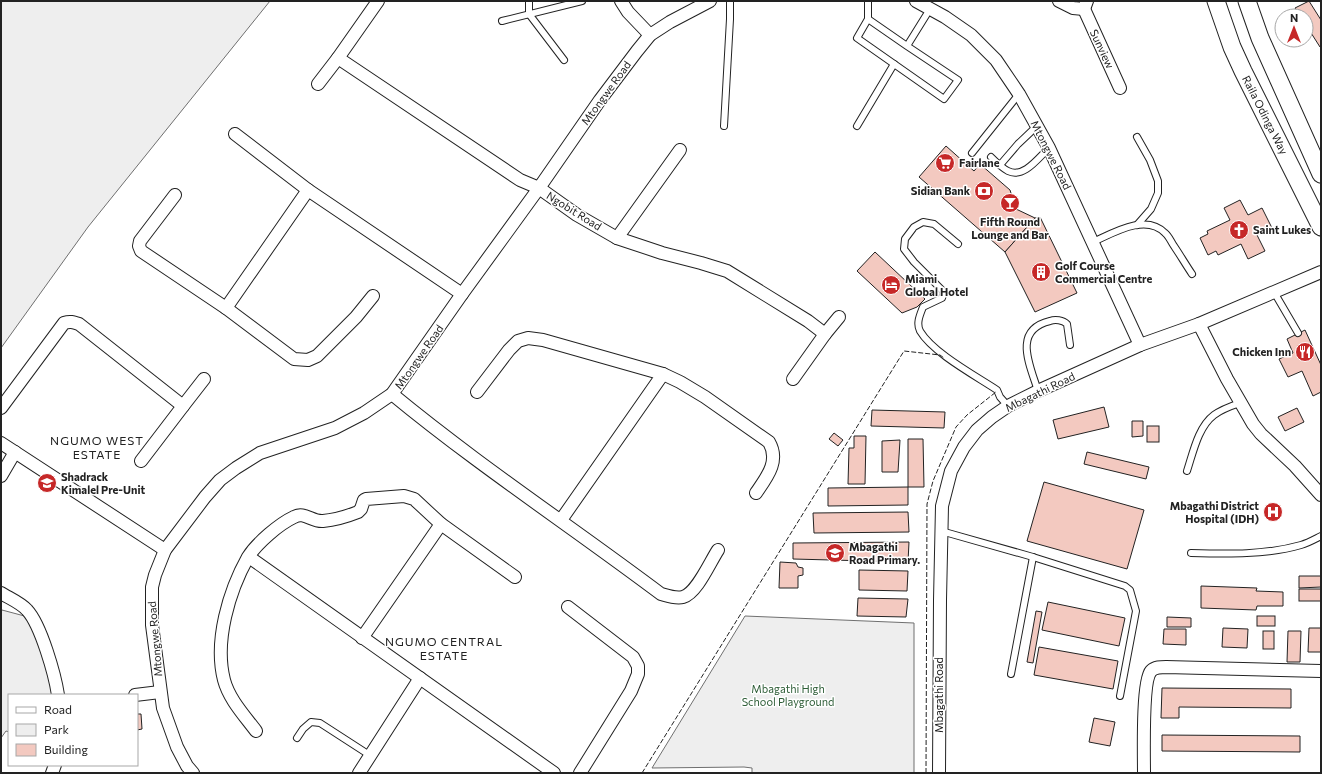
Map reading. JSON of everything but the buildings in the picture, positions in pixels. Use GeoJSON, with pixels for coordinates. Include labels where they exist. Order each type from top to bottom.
{"type":"FeatureCollection","features":[{"type":"Feature","properties":{"kind":"main road","name":"Raila Odinga Way"},"geometry":{"type":"LineString","coordinates":[[1216,1],[1232,47],[1243,71],[1321,227]]}},
{"type":"Feature","properties":{"kind":"main road"},"geometry":{"type":"LineString","coordinates":[[1247,1],[1260,38],[1321,174]]}},
{"type":"Feature","properties":{"kind":"street"},"geometry":{"type":"LineString","coordinates":[[318,84],[378,1]]}},
{"type":"Feature","properties":{"kind":"street"},"geometry":{"type":"LineString","coordinates":[[621,1],[628,12],[650,35]]}},
{"type":"Feature","properties":{"kind":"street","name":"Mtongwe Road"},"geometry":{"type":"LineString","coordinates":[[193,773],[187,766],[177,747],[163,708],[160,692],[152,625],[152,587],[155,575],[166,550],[205,497],[220,480],[236,468],[260,453],[336,428],[364,413],[392,394],[600,100],[650,35],[670,22],[710,1]]}},
{"type":"Feature","properties":{"kind":"street","name":"Mtongwe Road"},"geometry":{"type":"LineString","coordinates":[[916,1],[945,17],[971,35],[996,60],[1020,94],[1049,148],[1140,345]]}},
{"type":"Feature","properties":{"kind":"street","name":"Sunview"},"geometry":{"type":"LineString","coordinates":[[1059,1],[1073,8],[1085,5],[1120,88]]}},
{"type":"Feature","properties":{"kind":"street","name":"Ngobit Road"},"geometry":{"type":"LineString","coordinates":[[338,58],[520,180],[539,188],[577,215],[617,238],[662,253],[727,271],[796,313],[824,334]]}},
{"type":"Feature","properties":{"kind":"street"},"geometry":{"type":"LineString","coordinates":[[235,134],[308,190],[462,294]]}},
{"type":"Feature","properties":{"kind":"street"},"geometry":{"type":"LineString","coordinates":[[617,238],[680,150]]}},
{"type":"Feature","properties":{"kind":"street"},"geometry":{"type":"LineString","coordinates":[[226,308],[308,190]]}},
{"type":"Feature","properties":{"kind":"street"},"geometry":{"type":"LineString","coordinates":[[174,195],[140,241],[139,246],[141,251],[226,308],[294,359],[308,360],[317,356],[356,317],[373,296]]}},
{"type":"Feature","properties":{"kind":"street","name":"Mbagathi Road"},"geometry":{"type":"LineString","coordinates":[[939,773],[942,506],[951,471],[964,447],[977,430],[1008,406],[1038,391],[1140,345],[1199,324],[1321,272]]}},
{"type":"Feature","properties":{"kind":"street"},"geometry":{"type":"LineString","coordinates":[[792,379],[824,334],[839,317]]}},
{"type":"Feature","properties":{"kind":"street"},"geometry":{"type":"LineString","coordinates":[[1,408],[64,323],[68,321],[79,324],[183,406]]}},
{"type":"Feature","properties":{"kind":"street"},"geometry":{"type":"LineString","coordinates":[[1199,324],[1240,403],[1253,424],[1261,434],[1296,466],[1321,495]]}},
{"type":"Feature","properties":{"kind":"street"},"geometry":{"type":"LineString","coordinates":[[477,392],[518,340],[528,338],[543,340],[577,349],[663,374],[705,397],[769,442],[774,453],[773,461],[766,477],[756,493]]}},
{"type":"Feature","properties":{"kind":"street"},"geometry":{"type":"LineString","coordinates":[[561,520],[663,374]]}},
{"type":"Feature","properties":{"kind":"street"},"geometry":{"type":"LineString","coordinates":[[141,461],[204,379]]}},
{"type":"Feature","properties":{"kind":"street"},"geometry":{"type":"LineString","coordinates":[[392,394],[486,468],[561,520],[661,594],[673,598],[682,597],[692,592],[718,550]]}},
{"type":"Feature","properties":{"kind":"street"},"geometry":{"type":"LineString","coordinates":[[1,443],[166,550]]}},
{"type":"Feature","properties":{"kind":"street"},"geometry":{"type":"LineString","coordinates":[[1,476],[15,452]]}},
{"type":"Feature","properties":{"kind":"street"},"geometry":{"type":"LineString","coordinates":[[256,731],[230,696],[224,680],[220,646],[231,597],[239,575],[249,557],[258,544],[278,527],[294,517],[301,515],[320,521],[331,519],[358,512],[366,499],[404,496],[414,499],[442,524],[515,577]]}},
{"type":"Feature","properties":{"kind":"street"},"geometry":{"type":"LineString","coordinates":[[362,638],[442,524]]}},
{"type":"Feature","properties":{"kind":"street"},"geometry":{"type":"LineString","coordinates":[[249,557],[554,773]]}},
{"type":"Feature","properties":{"kind":"street"},"geometry":{"type":"LineString","coordinates":[[1,593],[26,608],[32,618],[51,663],[58,694]]}},
{"type":"Feature","properties":{"kind":"street"},"geometry":{"type":"LineString","coordinates":[[568,607],[633,657],[638,666],[638,674],[631,691],[580,773]]}},
{"type":"Feature","properties":{"kind":"street"},"geometry":{"type":"LineString","coordinates":[[1144,773],[1146,692],[1148,678],[1151,671],[1157,667],[1166,666],[1321,671]]}},
{"type":"Feature","properties":{"kind":"street"},"geometry":{"type":"LineString","coordinates":[[359,773],[420,678]]}},
{"type":"Feature","properties":{"kind":"street"},"geometry":{"type":"LineString","coordinates":[[138,695],[160,692]]}},
{"type":"Feature","properties":{"kind":"lane"},"geometry":{"type":"LineString","coordinates":[[529,1],[529,14],[564,60]]}},
{"type":"Feature","properties":{"kind":"lane"},"geometry":{"type":"LineString","coordinates":[[502,21],[581,1]]}},
{"type":"Feature","properties":{"kind":"lane"},"geometry":{"type":"LineString","coordinates":[[724,126],[730,1]]}},
{"type":"Feature","properties":{"kind":"lane"},"geometry":{"type":"LineString","coordinates":[[868,1],[868,19],[856,38],[944,99],[958,80],[868,19]]}},
{"type":"Feature","properties":{"kind":"lane"},"geometry":{"type":"LineString","coordinates":[[907,46],[930,9]]}},
{"type":"Feature","properties":{"kind":"lane"},"geometry":{"type":"LineString","coordinates":[[857,126],[894,64]]}},
{"type":"Feature","properties":{"kind":"lane"},"geometry":{"type":"LineString","coordinates":[[972,153],[1020,94]]}},
{"type":"Feature","properties":{"kind":"lane"},"geometry":{"type":"LineString","coordinates":[[1000,165],[1025,136],[1037,126]]}},
{"type":"Feature","properties":{"kind":"lane"},"geometry":{"type":"LineString","coordinates":[[1137,137],[1150,160],[1158,182],[1158,193],[1151,209],[1137,225]]}},
{"type":"Feature","properties":{"kind":"lane"},"geometry":{"type":"LineString","coordinates":[[991,157],[1007,171],[1019,173],[1049,148]]}},
{"type":"Feature","properties":{"kind":"lane"},"geometry":{"type":"LineString","coordinates":[[958,244],[934,224],[923,222],[914,227],[905,239],[904,249],[914,262],[944,292],[942,298],[923,307],[918,319],[920,330],[930,343],[955,363],[997,390],[1000,397],[1008,406]]}},
{"type":"Feature","properties":{"kind":"lane"},"geometry":{"type":"LineString","coordinates":[[1093,242],[1125,228],[1137,225],[1158,227],[1166,233],[1192,274]]}},
{"type":"Feature","properties":{"kind":"lane"},"geometry":{"type":"LineString","coordinates":[[1274,292],[1298,334]]}},
{"type":"Feature","properties":{"kind":"lane"},"geometry":{"type":"LineString","coordinates":[[1038,391],[1026,348],[1026,338],[1031,330],[1041,323],[1052,320],[1061,320],[1067,324],[1070,345]]}},
{"type":"Feature","properties":{"kind":"lane"},"geometry":{"type":"LineString","coordinates":[[1187,471],[1195,445],[1203,428],[1212,416],[1221,410],[1240,403]]}},
{"type":"Feature","properties":{"kind":"lane"},"geometry":{"type":"LineString","coordinates":[[941,531],[1033,557],[1125,586],[1130,590],[1136,611],[1120,696]]}},
{"type":"Feature","properties":{"kind":"lane"},"geometry":{"type":"LineString","coordinates":[[1191,553],[1234,554],[1279,550],[1303,545],[1321,536]]}},
{"type":"Feature","properties":{"kind":"lane"},"geometry":{"type":"LineString","coordinates":[[1011,674],[1033,557]]}},
{"type":"Feature","properties":{"kind":"lane"},"geometry":{"type":"LineString","coordinates":[[297,738],[303,729],[311,722],[320,723],[371,756]]}},
{"type":"Feature","properties":{"kind":"green space"},"geometry":{"type":"Polygon","coordinates":[[[1,1],[270,1],[88,227],[1,348],[1,1]]]}},
{"type":"Feature","properties":{"kind":"green space"},"geometry":{"type":"Polygon","coordinates":[[[2,610],[32,618],[56,694],[8,694],[8,732],[6,731],[1,738],[2,610]]]}},
{"type":"Feature","properties":{"kind":"green space","name":"Mbagathi High School Playground"},"geometry":{"type":"Polygon","coordinates":[[[745,616],[914,623],[914,773],[752,773],[752,768],[744,767],[652,768],[745,616]]]}},
{"type":"Feature","properties":{"kind":"fence"},"geometry":{"type":"LineString","coordinates":[[642,773],[904,351],[940,355],[944,358]]}},
{"type":"Feature","properties":{"kind":"fence"},"geometry":{"type":"LineString","coordinates":[[926,773],[927,504],[933,481],[956,427],[967,415],[996,392],[995,391]]}},
{"type":"Feature","properties":{"kind":"place","name":"Fairlane"},"geometry":{"type":"Point","coordinates":[945,163]}},
{"type":"Feature","properties":{"kind":"place","name":"Sidian Bank"},"geometry":{"type":"Point","coordinates":[984,191]}},
{"type":"Feature","properties":{"kind":"place","name":"Fifth Round Lounge and Bar"},"geometry":{"type":"Point","coordinates":[1010,203]}},
{"type":"Feature","properties":{"kind":"place","name":"Saint Lukes"},"geometry":{"type":"Point","coordinates":[1239,230]}},
{"type":"Feature","properties":{"kind":"place","name":"Golf Course Commercial Centre"},"geometry":{"type":"Point","coordinates":[1041,272]}},
{"type":"Feature","properties":{"kind":"place","name":"Miami Global Hotel"},"geometry":{"type":"Point","coordinates":[891,285]}},
{"type":"Feature","properties":{"kind":"place","name":"Chicken Inn"},"geometry":{"type":"Point","coordinates":[1305,352]}},
{"type":"Feature","properties":{"kind":"place","name":"Shadrack Kimalel Pre-Unit"},"geometry":{"type":"Point","coordinates":[47,483]}},
{"type":"Feature","properties":{"kind":"place","name":"Mbagathi District Hospital (IDH)"},"geometry":{"type":"Point","coordinates":[1273,512]}},
{"type":"Feature","properties":{"kind":"place","name":"Mbagathi Road Primary."},"geometry":{"type":"Point","coordinates":[835,553]}},
{"type":"Feature","properties":{"kind":"district","name":"NGUMO WEST ESTATE"},"geometry":{"type":"Point","coordinates":[97,448]}},
{"type":"Feature","properties":{"kind":"district","name":"NGUMO CENTRAL ESTATE"},"geometry":{"type":"Point","coordinates":[444,649]}}]}
